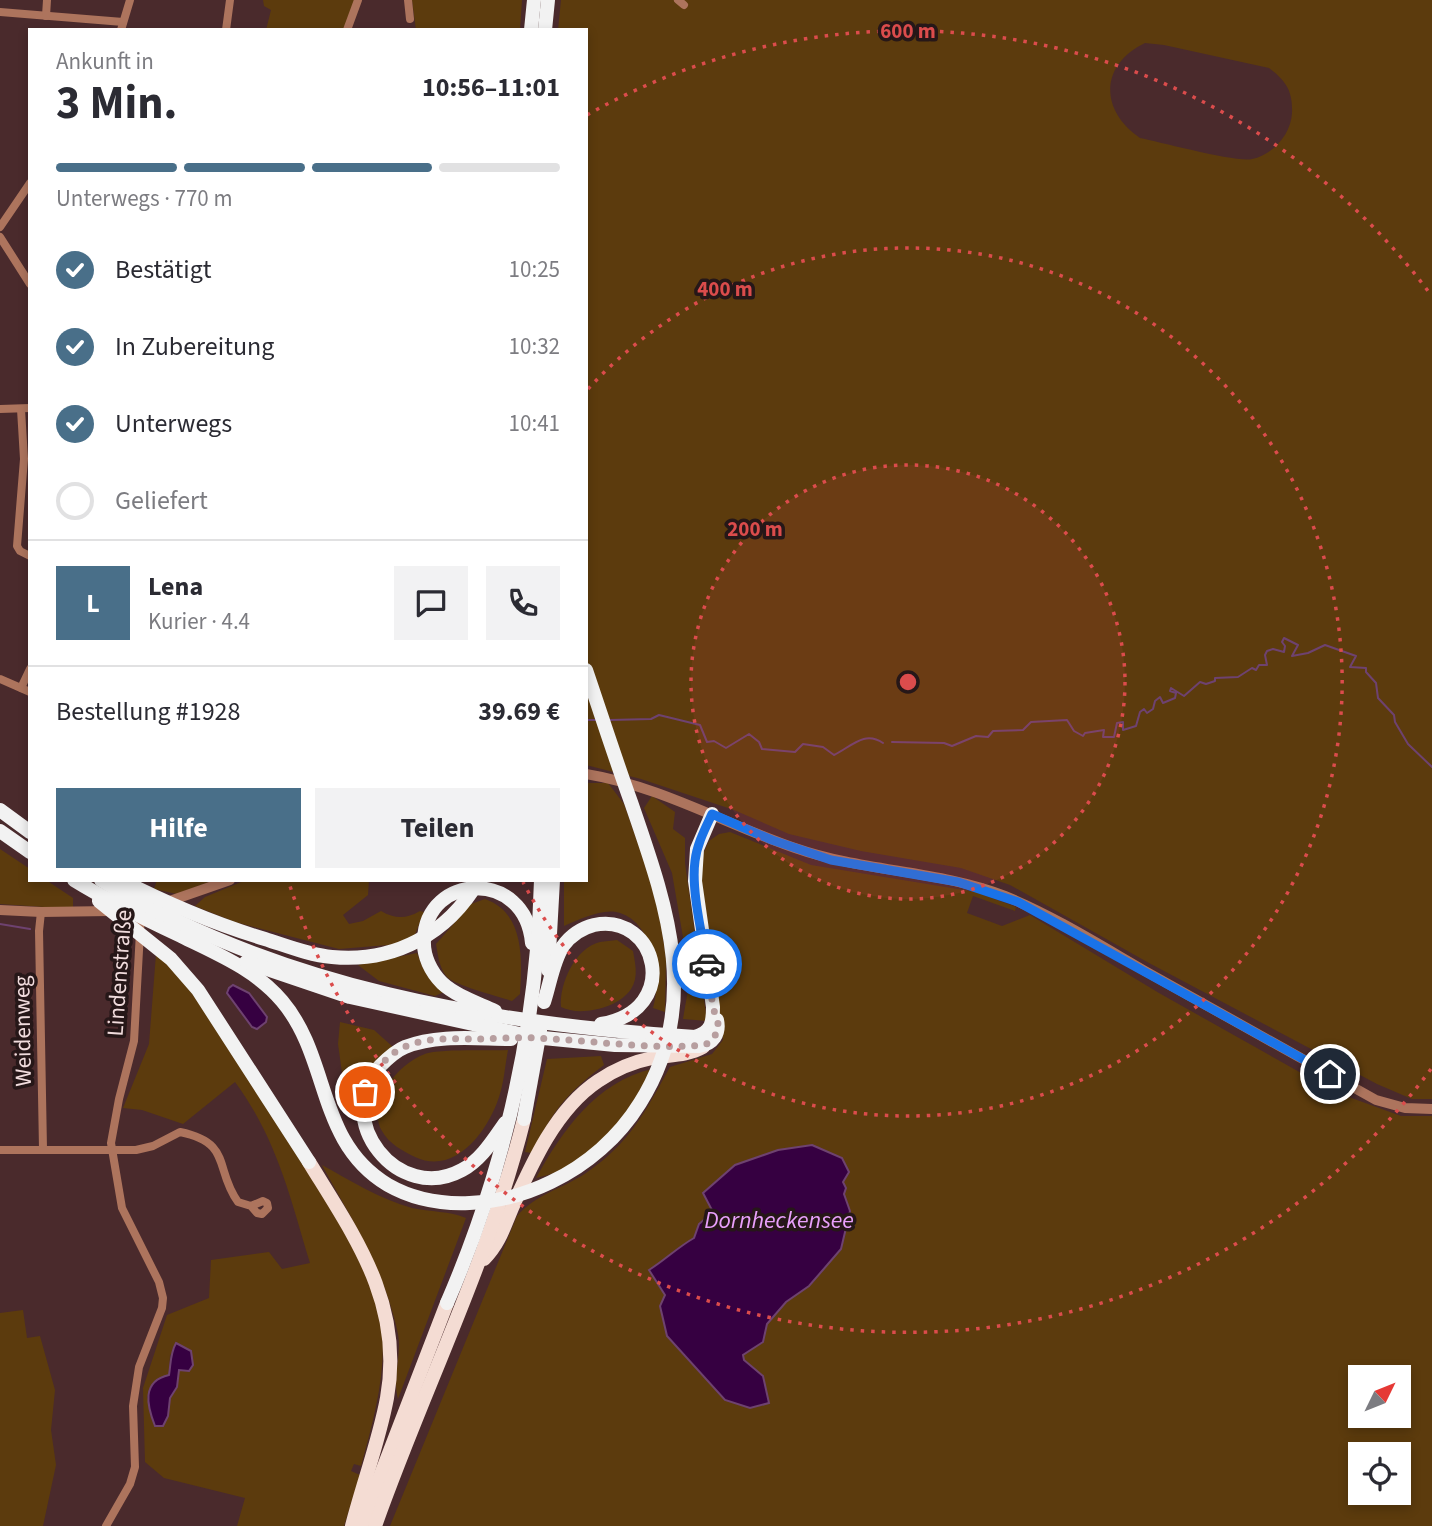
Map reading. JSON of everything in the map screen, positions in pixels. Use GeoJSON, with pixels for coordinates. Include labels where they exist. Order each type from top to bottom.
{"type":"FeatureCollection","features":[{"type":"Feature","properties":{"kind":"highway"},"geometry":{"type":"LineString","coordinates":[[531,28],[534,0]]}},
{"type":"Feature","properties":{"kind":"highway"},"geometry":{"type":"LineString","coordinates":[[545,28],[548,0]]}},
{"type":"Feature","properties":{"kind":"highway"},"geometry":{"type":"LineString","coordinates":[[124,882],[188,926],[211,950],[263,982],[289,1010],[310,1046],[334,1124],[352,1153],[372,1174],[404,1192],[431,1201],[453,1203],[495,1200],[528,1191],[562,1177],[612,1139],[647,1092],[669,1038],[674,998],[674,950],[660,889],[588,676]]}},
{"type":"Feature","properties":{"kind":"highway"},"geometry":{"type":"LineString","coordinates":[[0,807],[28,823]]}},
{"type":"Feature","properties":{"kind":"highway"},"geometry":{"type":"LineString","coordinates":[[0,807],[28,830]]}},
{"type":"Feature","properties":{"kind":"highway"},"geometry":{"type":"LineString","coordinates":[[211,950],[350,997],[533,1037],[615,1045],[705,1045],[710,1042],[719,1027],[713,1007],[695,881],[698,849],[712,814]]}},
{"type":"Feature","properties":{"kind":"highway"},"geometry":{"type":"LineString","coordinates":[[0,831],[28,851]]}},
{"type":"Feature","properties":{"kind":"highway"},"geometry":{"type":"LineString","coordinates":[[76,882],[171,959],[198,990],[309,1162],[371,1266],[385,1310],[390,1368],[380,1432],[352,1526]]}},
{"type":"Feature","properties":{"kind":"highway"},"geometry":{"type":"LineString","coordinates":[[78,882],[305,972],[380,993],[471,1012],[586,1027],[655,1046]]}},
{"type":"Feature","properties":{"kind":"highway"},"geometry":{"type":"LineString","coordinates":[[105,882],[188,926],[329,957],[354,958],[374,956],[416,943],[453,917],[484,885]]}},
{"type":"Feature","properties":{"kind":"highway"},"geometry":{"type":"LineString","coordinates":[[535,980],[541,882]]}},
{"type":"Feature","properties":{"kind":"highway"},"geometry":{"type":"LineString","coordinates":[[375,1526],[479,1263],[495,1248],[506,1208],[506,1186],[530,1054],[553,882]]}},
{"type":"Feature","properties":{"kind":"highway"},"geometry":{"type":"LineString","coordinates":[[509,1018],[446,986],[432,971],[424,951],[427,922],[439,904],[451,895],[484,885],[513,901],[527,919],[531,933],[538,1001]]}},
{"type":"Feature","properties":{"kind":"highway"},"geometry":{"type":"LineString","coordinates":[[538,1001],[564,944],[574,934],[600,924],[615,925],[628,930],[640,939],[651,958],[653,972],[649,994],[641,1006],[630,1015],[617,1021],[586,1027]]}},
{"type":"Feature","properties":{"kind":"highway"},"geometry":{"type":"LineString","coordinates":[[676,1046],[707,1031],[711,1026],[713,1007]]}},
{"type":"Feature","properties":{"kind":"highway"},"geometry":{"type":"LineString","coordinates":[[517,1118],[464,1170],[446,1176],[425,1178],[395,1167],[379,1154],[366,1128],[365,1092],[377,1070],[389,1057],[402,1048],[420,1042],[533,1037]]}},
{"type":"Feature","properties":{"kind":"highway"},"geometry":{"type":"LineString","coordinates":[[506,1208],[525,1182],[556,1126],[578,1097],[597,1081],[655,1046]]}},
{"type":"Feature","properties":{"kind":"highway"},"geometry":{"type":"LineString","coordinates":[[361,1526],[517,1118]]}},
{"type":"Feature","properties":{"kind":"street"},"geometry":{"type":"LineString","coordinates":[[46,16],[47,0]]}},
{"type":"Feature","properties":{"kind":"street"},"geometry":{"type":"LineString","coordinates":[[0,12],[122,26],[130,0]]}},
{"type":"Feature","properties":{"kind":"street"},"geometry":{"type":"LineString","coordinates":[[226,28],[230,0]]}},
{"type":"Feature","properties":{"kind":"street"},"geometry":{"type":"LineString","coordinates":[[348,28],[358,0]]}},
{"type":"Feature","properties":{"kind":"street"},"geometry":{"type":"LineString","coordinates":[[408,0],[410,19]]}},
{"type":"Feature","properties":{"kind":"street"},"geometry":{"type":"LineString","coordinates":[[0,227],[28,186]]}},
{"type":"Feature","properties":{"kind":"street"},"geometry":{"type":"LineString","coordinates":[[0,237],[28,281]]}},
{"type":"Feature","properties":{"kind":"street"},"geometry":{"type":"LineString","coordinates":[[0,409],[26,409],[17,546],[28,555]]}},
{"type":"Feature","properties":{"kind":"street"},"geometry":{"type":"LineString","coordinates":[[0,679],[26,690]]}},
{"type":"Feature","properties":{"kind":"street"},"geometry":{"type":"LineString","coordinates":[[588,774],[646,788],[772,840],[831,860],[958,882],[1018,902],[1376,1100],[1405,1108],[1432,1109]]}},
{"type":"Feature","properties":{"kind":"street","name":"Lindenstraße"},"geometry":{"type":"LineString","coordinates":[[106,1526],[130,1484],[135,1466],[133,1406],[139,1367],[162,1308],[163,1298],[152,1265],[122,1208],[111,1143],[134,1041],[141,910],[147,882]]}},
{"type":"Feature","properties":{"kind":"street"},"geometry":{"type":"LineString","coordinates":[[0,910],[141,910],[224,882]]}},
{"type":"Feature","properties":{"kind":"street","name":"Weidenweg"},"geometry":{"type":"LineString","coordinates":[[41,912],[39,931],[44,1149]]}},
{"type":"Feature","properties":{"kind":"street"},"geometry":{"type":"LineString","coordinates":[[0,1150],[147,1148],[180,1132],[198,1135],[217,1153],[234,1198],[242,1205],[251,1206]]}},
{"type":"Feature","properties":{"kind":"shaded area"},"geometry":{"type":"Polygon","coordinates":[[[263,0],[355,0],[344,28],[266,28],[271,10],[264,6],[263,0]]]}},
{"type":"Feature","properties":{"kind":"shaded area"},"geometry":{"type":"Polygon","coordinates":[[[412,0],[522,0],[520,28],[416,28],[412,0]]]}},
{"type":"Feature","properties":{"kind":"shaded area"},"geometry":{"type":"Polygon","coordinates":[[[561,0],[1432,0],[1432,1099],[1412,1099],[1377,1084],[1149,963],[1010,885],[961,868],[861,851],[789,834],[734,810],[641,779],[588,766],[588,28],[558,28],[561,0]],[[1145,43],[1119,63],[1110,89],[1112,102],[1117,115],[1140,138],[1216,155],[1252,159],[1267,153],[1279,143],[1291,121],[1292,105],[1287,87],[1269,68],[1145,43]]]}},
{"type":"Feature","properties":{"kind":"shaded area"},"geometry":{"type":"Polygon","coordinates":[[[588,783],[608,783],[624,804],[650,877],[666,959],[665,1012],[653,1008],[657,982],[652,952],[647,938],[629,917],[610,911],[564,926],[564,882],[588,882],[588,783]]]}},
{"type":"Feature","properties":{"kind":"shaded area"},"geometry":{"type":"Polygon","coordinates":[[[652,796],[675,812],[673,829],[685,838],[685,863],[707,1021],[683,1019],[690,978],[672,873],[644,808],[652,796]]]}},
{"type":"Feature","properties":{"kind":"shaded area"},"geometry":{"type":"Polygon","coordinates":[[[730,832],[811,865],[976,892],[1016,907],[1015,911],[973,896],[967,913],[1002,926],[1030,915],[1159,993],[1335,1092],[1401,1116],[1432,1116],[1432,1526],[390,1526],[517,1216],[541,1197],[586,1173],[614,1150],[635,1126],[670,1067],[712,1054],[723,1040],[702,892],[702,856],[709,841],[719,834],[730,832]],[[812,1145],[735,1165],[713,1212],[699,1224],[694,1238],[649,1270],[665,1295],[660,1306],[667,1336],[725,1400],[750,1408],[763,1376],[744,1360],[743,1355],[752,1350],[767,1324],[786,1302],[809,1286],[850,1211],[844,1194],[846,1188],[812,1145]]]}},
{"type":"Feature","properties":{"kind":"shaded area"},"geometry":{"type":"Polygon","coordinates":[[[0,849],[28,868],[28,882],[49,882],[73,898],[73,909],[0,904],[0,849]]]}},
{"type":"Feature","properties":{"kind":"shaded area"},"geometry":{"type":"Polygon","coordinates":[[[156,882],[209,882],[177,894],[154,889],[156,882]]]}},
{"type":"Feature","properties":{"kind":"shaded area"},"geometry":{"type":"Polygon","coordinates":[[[241,882],[369,882],[368,895],[343,915],[349,924],[363,921],[381,911],[400,917],[424,912],[414,937],[400,944],[339,949],[235,922],[195,906],[205,897],[241,882]]]}},
{"type":"Feature","properties":{"kind":"shaded area"},"geometry":{"type":"Polygon","coordinates":[[[485,899],[508,915],[518,939],[520,994],[512,1001],[452,980],[444,973],[439,961],[436,944],[471,904],[485,899]]]}},
{"type":"Feature","properties":{"kind":"shaded area"},"geometry":{"type":"Polygon","coordinates":[[[617,940],[633,951],[636,975],[631,989],[618,1001],[599,1009],[578,1011],[561,1007],[566,978],[576,959],[591,946],[617,940]]]}},
{"type":"Feature","properties":{"kind":"shaded area"},"geometry":{"type":"Polygon","coordinates":[[[417,953],[423,968],[444,992],[435,996],[379,981],[358,965],[417,953]]]}},
{"type":"Feature","properties":{"kind":"shaded area"},"geometry":{"type":"Polygon","coordinates":[[[156,954],[175,970],[205,1007],[356,1250],[370,1280],[379,1306],[382,1329],[381,1375],[361,1466],[354,1464],[351,1471],[360,1475],[344,1526],[237,1526],[245,1498],[164,1478],[145,1462],[143,1388],[167,1315],[209,1298],[211,1260],[269,1252],[282,1269],[310,1263],[289,1192],[272,1147],[262,1125],[235,1082],[183,1124],[142,1110],[123,1108],[149,1044],[156,954]],[[170,1354],[169,1375],[155,1382],[147,1397],[163,1426],[168,1416],[170,1398],[177,1387],[179,1369],[170,1354]]]}},
{"type":"Feature","properties":{"kind":"shaded area"},"geometry":{"type":"Polygon","coordinates":[[[340,1022],[374,1030],[393,1047],[370,1068],[356,1096],[345,1094],[338,1044],[340,1022]]]}},
{"type":"Feature","properties":{"kind":"shaded area"},"geometry":{"type":"Polygon","coordinates":[[[508,1050],[502,1086],[494,1110],[468,1147],[443,1160],[430,1161],[406,1152],[385,1136],[378,1120],[382,1096],[397,1074],[417,1057],[436,1052],[508,1050]]]}},
{"type":"Feature","properties":{"kind":"shaded area"},"geometry":{"type":"Polygon","coordinates":[[[601,1056],[604,1065],[562,1104],[532,1153],[525,1152],[547,1059],[601,1056]]]}},
{"type":"Feature","properties":{"kind":"shaded area"},"geometry":{"type":"Polygon","coordinates":[[[652,1069],[631,1106],[606,1138],[576,1163],[536,1178],[557,1143],[583,1111],[614,1085],[632,1075],[652,1069]]]}},
{"type":"Feature","properties":{"kind":"shaded area"},"geometry":{"type":"Polygon","coordinates":[[[322,1165],[389,1200],[412,1208],[466,1218],[398,1399],[396,1383],[399,1342],[385,1289],[366,1246],[322,1165]]]}},
{"type":"Feature","properties":{"kind":"shaded area"},"geometry":{"type":"Polygon","coordinates":[[[23,1310],[27,1338],[40,1336],[55,1390],[51,1430],[56,1465],[43,1526],[0,1526],[0,1313],[23,1310]]]}},
{"type":"Feature","properties":{"kind":"water"},"geometry":{"type":"Polygon","coordinates":[[[233,985],[249,993],[267,1017],[266,1022],[257,1029],[252,1027],[227,993],[233,985]]]}},
{"type":"Feature","properties":{"kind":"water","name":"Dornheckensee"},"geometry":{"type":"Polygon","coordinates":[[[812,1145],[842,1158],[849,1172],[843,1182],[850,1211],[841,1249],[809,1286],[786,1302],[767,1324],[763,1342],[743,1355],[744,1360],[763,1376],[769,1403],[750,1408],[725,1400],[667,1336],[660,1306],[665,1295],[649,1270],[694,1238],[699,1224],[713,1212],[703,1193],[735,1165],[778,1150],[812,1145]]]}},
{"type":"Feature","properties":{"kind":"water"},"geometry":{"type":"Polygon","coordinates":[[[176,1343],[191,1351],[193,1365],[189,1371],[179,1370],[177,1387],[170,1398],[168,1416],[163,1426],[155,1426],[148,1395],[154,1383],[169,1375],[176,1343]]]}},
{"type":"Feature","properties":{"kind":"waterway"},"geometry":{"type":"LineString","coordinates":[[892,742],[944,743],[952,746],[976,736],[988,737],[993,731],[1023,730],[1031,722],[1067,720],[1074,731],[1083,736],[1085,733],[1104,730],[1103,737],[1114,737],[1117,723],[1123,722],[1123,730],[1136,726],[1140,712],[1144,709],[1147,713],[1153,709],[1155,701],[1160,697],[1163,703],[1175,698],[1176,693],[1170,691],[1171,688],[1184,696],[1200,682],[1206,684],[1215,681],[1215,678],[1238,677],[1252,668],[1256,670],[1259,665],[1267,665],[1267,651],[1273,649],[1284,652],[1284,638],[1298,645],[1292,656],[1308,653],[1325,645],[1356,656],[1350,667],[1366,668],[1366,672],[1376,683],[1378,698],[1394,715],[1395,722],[1408,744],[1432,767]]}},
{"type":"Feature","properties":{"kind":"waterway"},"geometry":{"type":"LineString","coordinates":[[610,720],[651,719],[659,715],[700,725],[707,742],[714,741],[726,748],[749,734],[759,742],[762,749],[795,752],[803,744],[823,747],[834,755],[864,739],[876,739],[883,743]]}},
{"type":"Feature","properties":{"kind":"waterway"},"geometry":{"type":"LineString","coordinates":[[588,720],[598,720]]}},
{"type":"Feature","properties":{"kind":"waterway"},"geometry":{"type":"LineString","coordinates":[[0,924],[30,929]]}},
{"type":"Feature","properties":{"kind":"way so far"},"geometry":{"type":"LineString","coordinates":[[365,1092],[370,1080],[389,1057],[402,1048],[420,1042],[533,1037],[615,1045],[705,1045],[713,1040],[719,1027],[713,1007],[707,964]]}},
{"type":"Feature","properties":{"kind":"route"},"geometry":{"type":"LineString","coordinates":[[707,964],[695,881],[695,862],[701,838],[712,814],[772,840],[831,860],[958,882],[1003,895],[1089,939],[1330,1074]]}}]}
